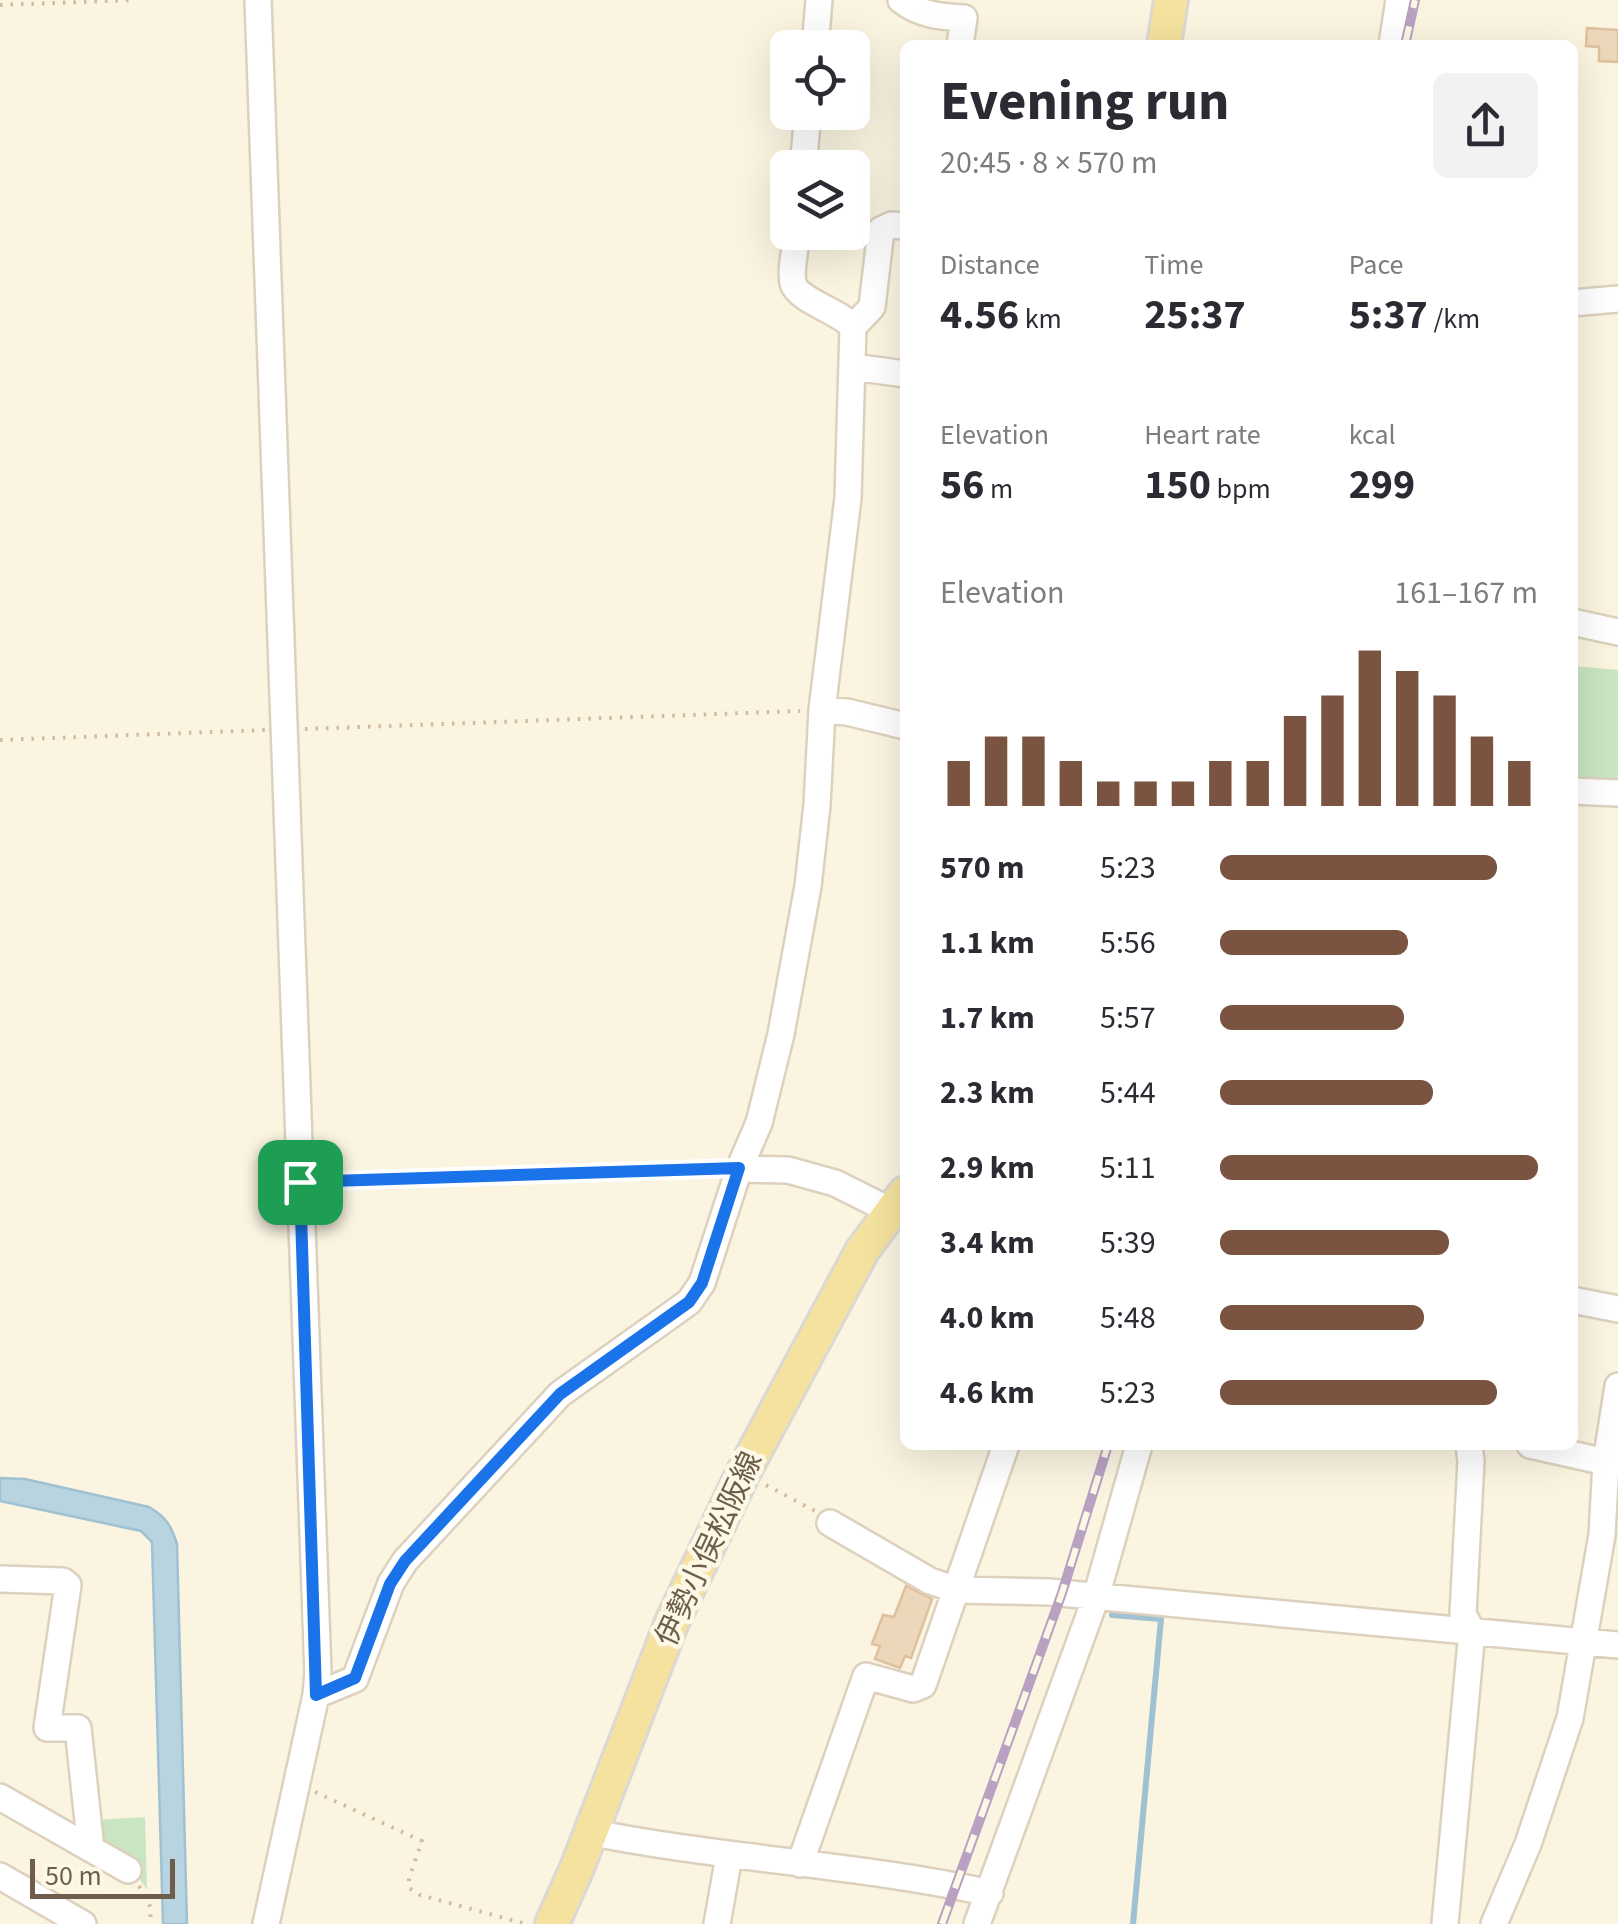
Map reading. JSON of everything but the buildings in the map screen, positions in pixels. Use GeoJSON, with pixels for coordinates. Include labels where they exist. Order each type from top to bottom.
{"type":"FeatureCollection","features":[{"type":"Feature","properties":{"kind":"main road"},"geometry":{"type":"LineString","coordinates":[[1165,40],[1171,0]]}},
{"type":"Feature","properties":{"kind":"main road","name":"伊勢小俣松阪線"},"geometry":{"type":"LineString","coordinates":[[552,1924],[672,1622],[743,1473],[846,1281],[897,1202]]}},
{"type":"Feature","properties":{"kind":"street"},"geometry":{"type":"LineString","coordinates":[[258,0],[316,1695],[266,1924]]}},
{"type":"Feature","properties":{"kind":"street"},"geometry":{"type":"LineString","coordinates":[[816,30],[819,0]]}},
{"type":"Feature","properties":{"kind":"street"},"geometry":{"type":"LineString","coordinates":[[901,0],[909,7],[937,16],[964,18],[961,40]]}},
{"type":"Feature","properties":{"kind":"street"},"geometry":{"type":"LineString","coordinates":[[1393,40],[1399,0]]}},
{"type":"Feature","properties":{"kind":"street"},"geometry":{"type":"LineString","coordinates":[[316,1695],[355,1678],[390,1584],[405,1561],[560,1394],[689,1302],[702,1283],[739,1168],[759,1124],[784,1018],[808,886],[822,710],[848,498],[854,326],[872,307],[881,230],[900,226]]}},
{"type":"Feature","properties":{"kind":"street"},"geometry":{"type":"LineString","coordinates":[[796,250],[793,282],[798,294],[854,326]]}},
{"type":"Feature","properties":{"kind":"street"},"geometry":{"type":"LineString","coordinates":[[1578,302],[1618,299]]}},
{"type":"Feature","properties":{"kind":"street"},"geometry":{"type":"LineString","coordinates":[[853,368],[900,373]]}},
{"type":"Feature","properties":{"kind":"street"},"geometry":{"type":"LineString","coordinates":[[1578,623],[1618,632]]}},
{"type":"Feature","properties":{"kind":"street"},"geometry":{"type":"LineString","coordinates":[[822,710],[900,725]]}},
{"type":"Feature","properties":{"kind":"street"},"geometry":{"type":"LineString","coordinates":[[1578,790],[1618,793]]}},
{"type":"Feature","properties":{"kind":"street"},"geometry":{"type":"LineString","coordinates":[[739,1168],[788,1170],[897,1202]]}},
{"type":"Feature","properties":{"kind":"street"},"geometry":{"type":"LineString","coordinates":[[1578,1301],[1618,1309]]}},
{"type":"Feature","properties":{"kind":"street"},"geometry":{"type":"LineString","coordinates":[[1494,1924],[1528,1844],[1570,1718],[1602,1535],[1606,1462],[1617,1391]]}},
{"type":"Feature","properties":{"kind":"street"},"geometry":{"type":"LineString","coordinates":[[800,1864],[866,1676],[913,1690],[922,1685],[1004,1450]]}},
{"type":"Feature","properties":{"kind":"street"},"geometry":{"type":"LineString","coordinates":[[978,1924],[1096,1597],[1139,1450]]}},
{"type":"Feature","properties":{"kind":"street"},"geometry":{"type":"LineString","coordinates":[[1445,1924],[1472,1632],[1462,1614],[1470,1450]]}},
{"type":"Feature","properties":{"kind":"street"},"geometry":{"type":"LineString","coordinates":[[1552,1450],[1606,1462]]}},
{"type":"Feature","properties":{"kind":"street"},"geometry":{"type":"LineString","coordinates":[[830,1523],[930,1581],[956,1590],[1096,1597],[1618,1645]]}},
{"type":"Feature","properties":{"kind":"street"},"geometry":{"type":"LineString","coordinates":[[0,1580],[63,1580],[68,1585],[47,1728],[78,1728],[92,1850]]}},
{"type":"Feature","properties":{"kind":"street"},"geometry":{"type":"LineString","coordinates":[[0,1797],[128,1870]]}},
{"type":"Feature","properties":{"kind":"street"},"geometry":{"type":"LineString","coordinates":[[589,1832],[671,1849],[800,1864],[990,1894]]}},
{"type":"Feature","properties":{"kind":"street"},"geometry":{"type":"LineString","coordinates":[[717,1924],[729,1856]]}},
{"type":"Feature","properties":{"kind":"street"},"geometry":{"type":"LineString","coordinates":[[0,1876],[83,1924]]}},
{"type":"Feature","properties":{"kind":"path"},"geometry":{"type":"LineString","coordinates":[[0,5],[133,0]]}},
{"type":"Feature","properties":{"kind":"path"},"geometry":{"type":"LineString","coordinates":[[0,740],[822,710]]}},
{"type":"Feature","properties":{"kind":"path"},"geometry":{"type":"LineString","coordinates":[[300,1182],[739,1168]]}},
{"type":"Feature","properties":{"kind":"path"},"geometry":{"type":"LineString","coordinates":[[743,1473],[826,1516],[830,1523]]}},
{"type":"Feature","properties":{"kind":"path"},"geometry":{"type":"LineString","coordinates":[[311,1790],[422,1841],[409,1878],[409,1888],[420,1896],[526,1924]]}},
{"type":"Feature","properties":{"kind":"path"},"geometry":{"type":"LineString","coordinates":[[150,1924],[151,1908]]}},
{"type":"Feature","properties":{"kind":"green space"},"geometry":{"type":"Polygon","coordinates":[[[1578,667],[1618,670],[1618,783],[1578,781],[1578,667]]]}},
{"type":"Feature","properties":{"kind":"green space"},"geometry":{"type":"Polygon","coordinates":[[[145,1817],[147,1890],[129,1863],[100,1840],[97,1820],[145,1817]]]}},
{"type":"Feature","properties":{"kind":"water"},"geometry":{"type":"Polygon","coordinates":[[[0,1478],[25,1479],[149,1507],[164,1518],[172,1532],[177,1544],[187,1924],[163,1924],[152,1542],[141,1531],[0,1501],[0,1478]]]}},
{"type":"Feature","properties":{"kind":"waterway"},"geometry":{"type":"LineString","coordinates":[[1112,1615],[1161,1619],[1133,1924]]}},
{"type":"Feature","properties":{"kind":"railway"},"geometry":{"type":"LineString","coordinates":[[1406,40],[1415,0]]}},
{"type":"Feature","properties":{"kind":"railway"},"geometry":{"type":"LineString","coordinates":[[942,1924],[1062,1593],[1106,1450]]}},
{"type":"Feature","properties":{"kind":"route"},"geometry":{"type":"LineString","coordinates":[[739,1168],[702,1283],[689,1302],[560,1394],[405,1561],[390,1584],[355,1678],[316,1695],[318,1672],[300,1182],[739,1168]]}}]}
